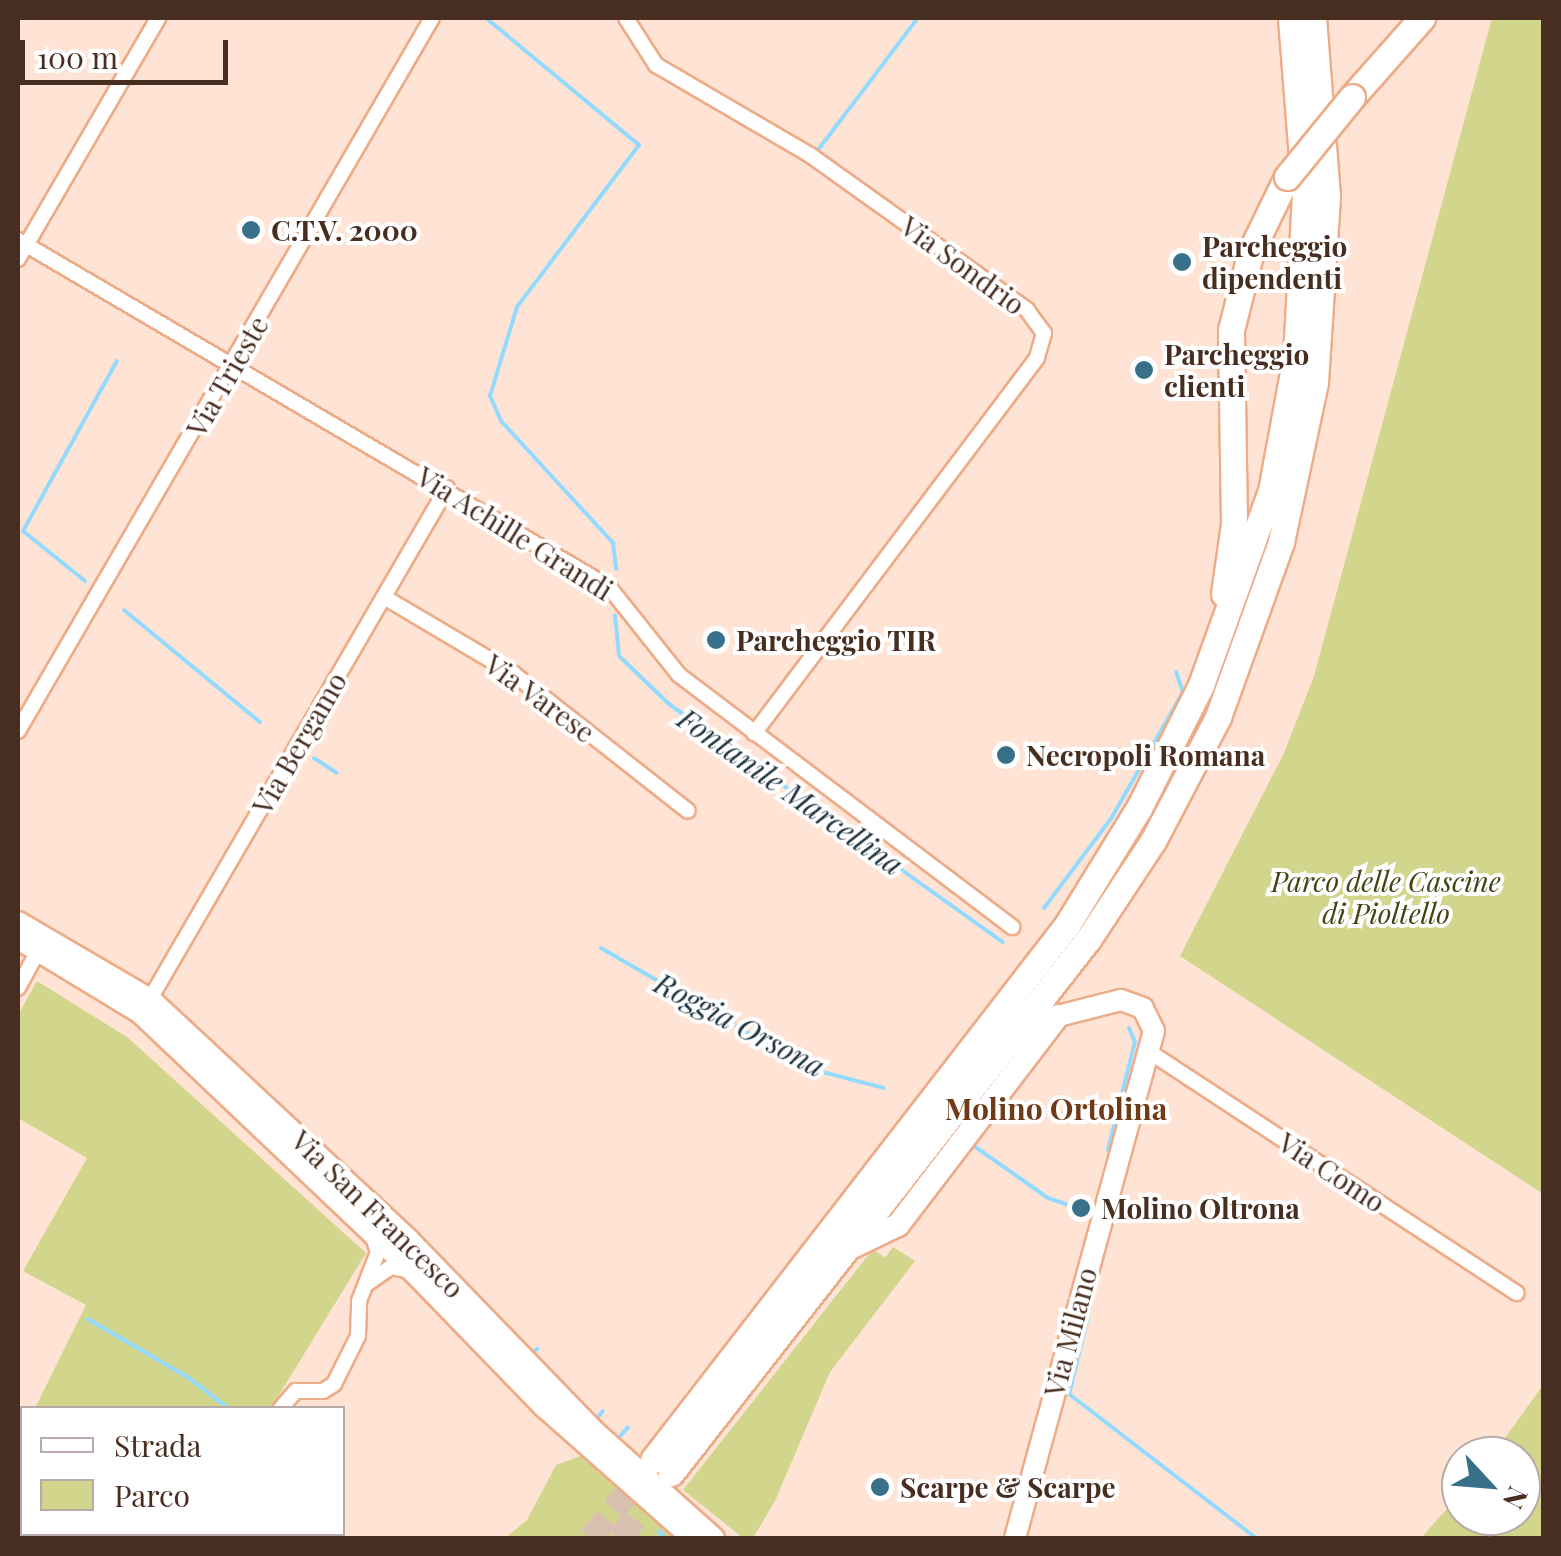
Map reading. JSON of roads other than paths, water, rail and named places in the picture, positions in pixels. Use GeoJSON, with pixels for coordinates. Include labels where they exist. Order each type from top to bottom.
{"type":"FeatureCollection","features":[{"type":"Feature","properties":{"kind":"highway"},"geometry":{"type":"LineString","coordinates":[[1291,18],[1304,185],[1300,322],[1277,469],[1236,600],[1172,747],[1092,887],[773,1306],[662,1466],[844,1251],[1116,900],[1182,790],[1244,652],[1293,496],[1320,336],[1326,172],[1313,18]]}},
{"type":"Feature","properties":{"kind":"highway"},"geometry":{"type":"LineString","coordinates":[[869,1182],[1078,887],[1161,746],[1206,649],[1233,538],[1227,376],[1234,312],[1250,251],[1287,177],[1422,18]]}},
{"type":"Feature","properties":{"kind":"main road"},"geometry":{"type":"LineString","coordinates":[[844,1251],[898,1225],[1058,1016]]}},
{"type":"Feature","properties":{"kind":"street"},"geometry":{"type":"LineString","coordinates":[[18,259],[22,243],[158,18]]}},
{"type":"Feature","properties":{"kind":"street","name":"Via Trieste"},"geometry":{"type":"LineString","coordinates":[[18,731],[234,365],[432,18]]}},
{"type":"Feature","properties":{"kind":"street","name":"Via Sondrio"},"geometry":{"type":"LineString","coordinates":[[626,18],[656,65],[810,155],[1026,310],[1044,333],[1037,358],[754,732]]}},
{"type":"Feature","properties":{"kind":"street","name":"Via Achille Grandi"},"geometry":{"type":"LineString","coordinates":[[22,243],[447,488],[610,587],[680,675],[1012,927]]}},
{"type":"Feature","properties":{"kind":"street","name":"Via Bergamo"},"geometry":{"type":"LineString","coordinates":[[150,999],[447,488]]}},
{"type":"Feature","properties":{"kind":"street","name":"Via Varese"},"geometry":{"type":"LineString","coordinates":[[384,597],[514,674],[688,811]]}},
{"type":"Feature","properties":{"kind":"street","name":"Via San Francesco"},"geometry":{"type":"LineString","coordinates":[[18,922],[150,999],[409,1240],[591,1428],[714,1538]]}},
{"type":"Feature","properties":{"kind":"street","name":"Via San Francesco"},"geometry":{"type":"LineString","coordinates":[[18,939],[140,1013],[415,1274],[544,1407],[692,1538]]}},
{"type":"Feature","properties":{"kind":"street"},"geometry":{"type":"LineString","coordinates":[[18,988],[38,951]]}},
{"type":"Feature","properties":{"kind":"street"},"geometry":{"type":"LineString","coordinates":[[1058,1016],[1115,1000],[1138,1005],[1151,1041]]}},
{"type":"Feature","properties":{"kind":"street","name":"Via Milano"},"geometry":{"type":"LineString","coordinates":[[1015,1538],[1151,1041]]}},
{"type":"Feature","properties":{"kind":"street","name":"Via Como"},"geometry":{"type":"LineString","coordinates":[[1151,1041],[1516,1292]]}},
{"type":"Feature","properties":{"kind":"street"},"geometry":{"type":"LineString","coordinates":[[283,1406],[296,1391],[324,1391],[334,1384],[358,1336],[359,1301],[378,1252],[371,1232]]}},
{"type":"Feature","properties":{"kind":"street"},"geometry":{"type":"LineString","coordinates":[[367,1284],[396,1266],[415,1274]]}},
{"type":"Feature","properties":{"kind":"waterway","name":"Fontanile Marcellina"},"geometry":{"type":"LineString","coordinates":[[486,18],[639,145],[517,307],[490,396],[501,421],[613,543],[616,569]]}},
{"type":"Feature","properties":{"kind":"waterway"},"geometry":{"type":"LineString","coordinates":[[818,150],[918,18]]}},
{"type":"Feature","properties":{"kind":"waterway","name":"Roggia Orsona"},"geometry":{"type":"LineString","coordinates":[[85,581],[23,531],[117,361]]}},
{"type":"Feature","properties":{"kind":"waterway","name":"Roggia Orsona"},"geometry":{"type":"LineString","coordinates":[[124,610],[260,722]]}},
{"type":"Feature","properties":{"kind":"waterway","name":"Fontanile Marcellina"},"geometry":{"type":"LineString","coordinates":[[615,615],[619,656],[669,704],[1003,942]]}},
{"type":"Feature","properties":{"kind":"waterway"},"geometry":{"type":"LineString","coordinates":[[1044,908],[1112,817],[1183,692],[1176,672]]}},
{"type":"Feature","properties":{"kind":"waterway","name":"Roggia Orsona"},"geometry":{"type":"LineString","coordinates":[[314,758],[337,773]]}},
{"type":"Feature","properties":{"kind":"waterway","name":"Roggia Orsona"},"geometry":{"type":"LineString","coordinates":[[601,948],[811,1069],[884,1088]]}},
{"type":"Feature","properties":{"kind":"waterway","name":"Fontanile Marcellina"},"geometry":{"type":"LineString","coordinates":[[1108,1150],[1135,1042],[1129,1028]]}},
{"type":"Feature","properties":{"kind":"waterway","name":"Roggia Orsona"},"geometry":{"type":"LineString","coordinates":[[974,1146],[1048,1198],[1098,1215]]}},
{"type":"Feature","properties":{"kind":"waterway","name":"Roggia Orsona"},"geometry":{"type":"LineString","coordinates":[[1111,1221],[1069,1394],[1256,1538]]}},
{"type":"Feature","properties":{"kind":"waterway"},"geometry":{"type":"LineString","coordinates":[[88,1319],[189,1378],[225,1406]]}},
{"type":"Feature","properties":{"kind":"waterway"},"geometry":{"type":"LineString","coordinates":[[529,1356],[537,1349]]}},
{"type":"Feature","properties":{"kind":"waterway"},"geometry":{"type":"LineString","coordinates":[[594,1422],[603,1411]]}},
{"type":"Feature","properties":{"kind":"waterway"},"geometry":{"type":"LineString","coordinates":[[616,1441],[628,1427]]}},
{"type":"Feature","properties":{"kind":"waterway"},"geometry":{"type":"LineString","coordinates":[[659,1531],[664,1538]]}},
{"type":"Feature","properties":{"kind":"tunnel"},"geometry":{"type":"LineString","coordinates":[[591,1538],[647,1468]]}},
{"type":"Feature","properties":{"kind":"tunnel"},"geometry":{"type":"LineString","coordinates":[[619,1538],[663,1483]]}},
{"type":"Feature","properties":{"kind":"place","name":"C.T.V. 2000"},"geometry":{"type":"Point","coordinates":[251,230]}},
{"type":"Feature","properties":{"kind":"place","name":"Parcheggio dipendenti"},"geometry":{"type":"Point","coordinates":[1182,262]}},
{"type":"Feature","properties":{"kind":"place","name":"Parcheggio clienti"},"geometry":{"type":"Point","coordinates":[1144,370]}},
{"type":"Feature","properties":{"kind":"place","name":"Parcheggio TIR"},"geometry":{"type":"Point","coordinates":[716,640]}},
{"type":"Feature","properties":{"kind":"place","name":"Necropoli Romana"},"geometry":{"type":"Point","coordinates":[1006,755]}},
{"type":"Feature","properties":{"kind":"place","name":"Molino Oltrona"},"geometry":{"type":"Point","coordinates":[1081,1208]}},
{"type":"Feature","properties":{"kind":"place","name":"Scarpe & Scarpe"},"geometry":{"type":"Point","coordinates":[880,1487]}},
{"type":"Feature","properties":{"kind":"district","name":"Molino Ortolina"},"geometry":{"type":"Point","coordinates":[1056,1108]}},
{"type":"Feature","properties":{"kind":"park label","name":"Parco delle Cascine di Pioltello"},"geometry":{"type":"Point","coordinates":[1386,897]}}]}
